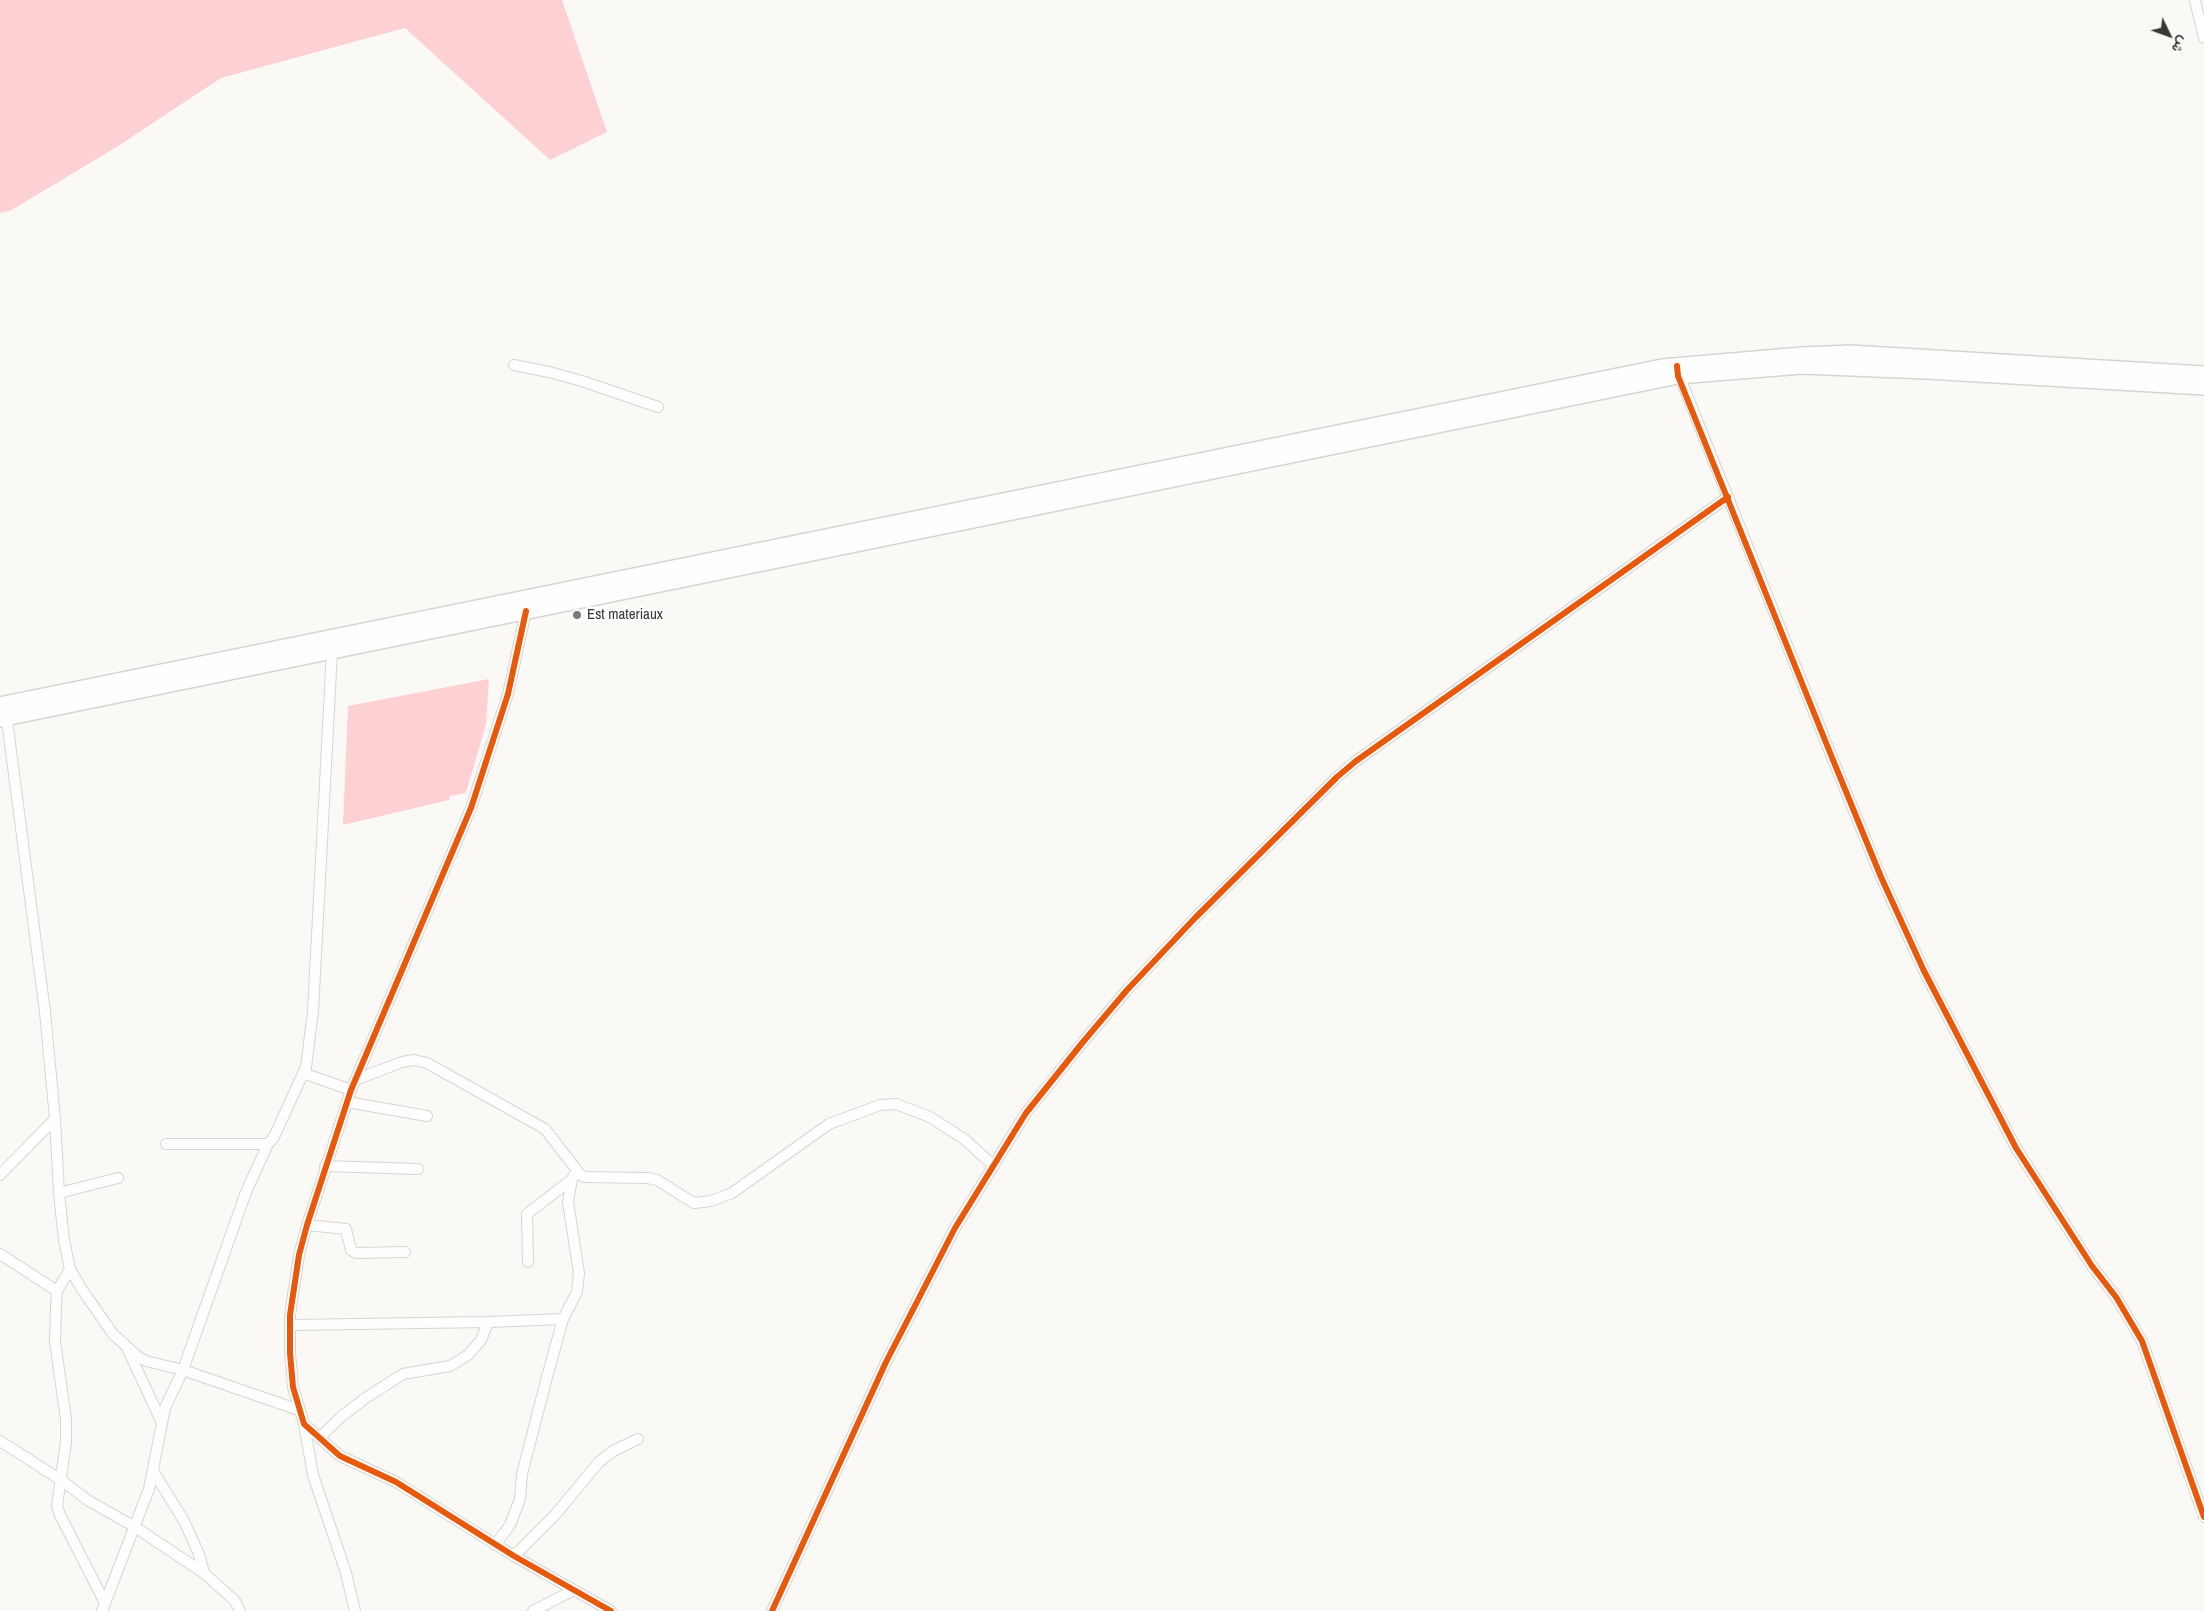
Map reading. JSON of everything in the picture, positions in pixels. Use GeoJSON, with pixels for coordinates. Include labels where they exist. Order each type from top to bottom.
{"type":"FeatureCollection","features":[{"type":"Feature","properties":{"kind":"highway"},"geometry":{"type":"LineString","coordinates":[[3,711],[892,522],[1678,371],[1802,355],[1850,353],[2204,374]]}},
{"type":"Feature","properties":{"kind":"highway"},"geometry":{"type":"LineString","coordinates":[[3,711],[332,650],[1143,487],[1678,371],[1802,366],[2204,387]]}},
{"type":"Feature","properties":{"kind":"street"},"geometry":{"type":"LineString","coordinates":[[2196,0],[2204,38]]}},
{"type":"Feature","properties":{"kind":"street"},"geometry":{"type":"LineString","coordinates":[[514,365],[582,381],[658,407]]}},
{"type":"Feature","properties":{"kind":"street"},"geometry":{"type":"LineString","coordinates":[[1678,371],[1874,859],[1924,971],[2016,1148],[2092,1266],[2116,1297],[2142,1341],[2204,1517]]}},
{"type":"Feature","properties":{"kind":"street"},"geometry":{"type":"LineString","coordinates":[[772,1611],[886,1362],[955,1228],[1038,1096],[1127,990],[1195,918],[1337,777],[1376,746],[1728,497]]}},
{"type":"Feature","properties":{"kind":"street"},"geometry":{"type":"LineString","coordinates":[[355,1611],[346,1573],[313,1475],[304,1424],[293,1387],[290,1353],[290,1315],[299,1255],[325,1166],[353,1085],[471,808],[508,694],[526,611]]}},
{"type":"Feature","properties":{"kind":"street"},"geometry":{"type":"LineString","coordinates":[[103,1607],[149,1489],[165,1408],[183,1370],[246,1192],[303,1074],[309,1050],[313,1010],[332,650]]}},
{"type":"Feature","properties":{"kind":"street"},"geometry":{"type":"LineString","coordinates":[[3,711],[46,1012],[59,1193],[64,1240],[70,1269],[112,1334],[128,1349],[146,1361],[183,1370],[299,1410]]}},
{"type":"Feature","properties":{"kind":"street"},"geometry":{"type":"LineString","coordinates":[[303,1074],[353,1085],[402,1062],[414,1060],[427,1063],[545,1129],[575,1175],[595,1178],[648,1178],[666,1185],[694,1203],[732,1193],[829,1124],[880,1104],[896,1104],[908,1107],[945,1125],[994,1166]]}},
{"type":"Feature","properties":{"kind":"street"},"geometry":{"type":"LineString","coordinates":[[347,1102],[427,1116]]}},
{"type":"Feature","properties":{"kind":"street"},"geometry":{"type":"LineString","coordinates":[[0,1175],[55,1119]]}},
{"type":"Feature","properties":{"kind":"street"},"geometry":{"type":"LineString","coordinates":[[166,1144],[268,1144]]}},
{"type":"Feature","properties":{"kind":"street"},"geometry":{"type":"LineString","coordinates":[[325,1166],[418,1170]]}},
{"type":"Feature","properties":{"kind":"street"},"geometry":{"type":"LineString","coordinates":[[528,1262],[526,1214],[575,1175]]}},
{"type":"Feature","properties":{"kind":"street"},"geometry":{"type":"LineString","coordinates":[[495,1545],[510,1525],[520,1499],[522,1474],[563,1319],[577,1292],[579,1273],[568,1202],[575,1175]]}},
{"type":"Feature","properties":{"kind":"street"},"geometry":{"type":"LineString","coordinates":[[59,1193],[118,1178]]}},
{"type":"Feature","properties":{"kind":"street"},"geometry":{"type":"LineString","coordinates":[[307,1225],[346,1228],[352,1250],[356,1253],[405,1252]]}},
{"type":"Feature","properties":{"kind":"street"},"geometry":{"type":"LineString","coordinates":[[0,1254],[57,1291]]}},
{"type":"Feature","properties":{"kind":"street"},"geometry":{"type":"LineString","coordinates":[[70,1269],[57,1291],[55,1342],[66,1419],[66,1442],[58,1506],[60,1515],[103,1607]]}},
{"type":"Feature","properties":{"kind":"street"},"geometry":{"type":"LineString","coordinates":[[291,1325],[563,1319]]}},
{"type":"Feature","properties":{"kind":"street"},"geometry":{"type":"LineString","coordinates":[[319,1438],[342,1416],[403,1374],[450,1366],[468,1355],[480,1340],[488,1322]]}},
{"type":"Feature","properties":{"kind":"street"},"geometry":{"type":"LineString","coordinates":[[128,1349],[162,1423]]}},
{"type":"Feature","properties":{"kind":"street"},"geometry":{"type":"LineString","coordinates":[[304,1424],[340,1456],[396,1482],[495,1545],[611,1611]]}},
{"type":"Feature","properties":{"kind":"street"},"geometry":{"type":"LineString","coordinates":[[514,1556],[555,1515],[599,1462],[612,1451],[638,1439]]}},
{"type":"Feature","properties":{"kind":"street"},"geometry":{"type":"LineString","coordinates":[[0,1441],[61,1480],[89,1501],[135,1527],[204,1573],[234,1601],[240,1611]]}},
{"type":"Feature","properties":{"kind":"street"},"geometry":{"type":"LineString","coordinates":[[153,1471],[184,1521],[199,1554],[204,1573]]}},
{"type":"Feature","properties":{"kind":"street"},"geometry":{"type":"LineString","coordinates":[[533,1611],[572,1590]]}},
{"type":"Feature","properties":{"kind":"shaded area"},"geometry":{"type":"Polygon","coordinates":[[[0,0],[562,0],[607,132],[550,160],[405,28],[221,78],[115,148],[10,211],[0,213],[0,0]]]}},
{"type":"Feature","properties":{"kind":"shaded area"},"geometry":{"type":"Polygon","coordinates":[[[489,679],[486,724],[466,793],[450,796],[449,800],[343,825],[348,706],[489,679]]]}},
{"type":"Feature","properties":{"kind":"cycle path"},"geometry":{"type":"LineString","coordinates":[[1677,366],[1678,376],[1833,760],[1881,877],[1924,971],[2016,1148],[2092,1266],[2116,1297],[2142,1341],[2204,1517]]}},
{"type":"Feature","properties":{"kind":"cycle path"},"geometry":{"type":"LineString","coordinates":[[772,1611],[886,1362],[955,1228],[1026,1113],[1127,990],[1195,918],[1337,777],[1356,761],[1728,497]]}},
{"type":"Feature","properties":{"kind":"cycle path"},"geometry":{"type":"LineString","coordinates":[[526,611],[508,694],[471,808],[351,1090],[307,1225],[299,1255],[290,1315],[290,1353],[293,1387],[304,1424],[340,1456],[396,1482],[514,1556],[611,1611]]}},
{"type":"Feature","properties":{"kind":"place","name":"Est materiaux"},"geometry":{"type":"Point","coordinates":[577,615]}}]}
